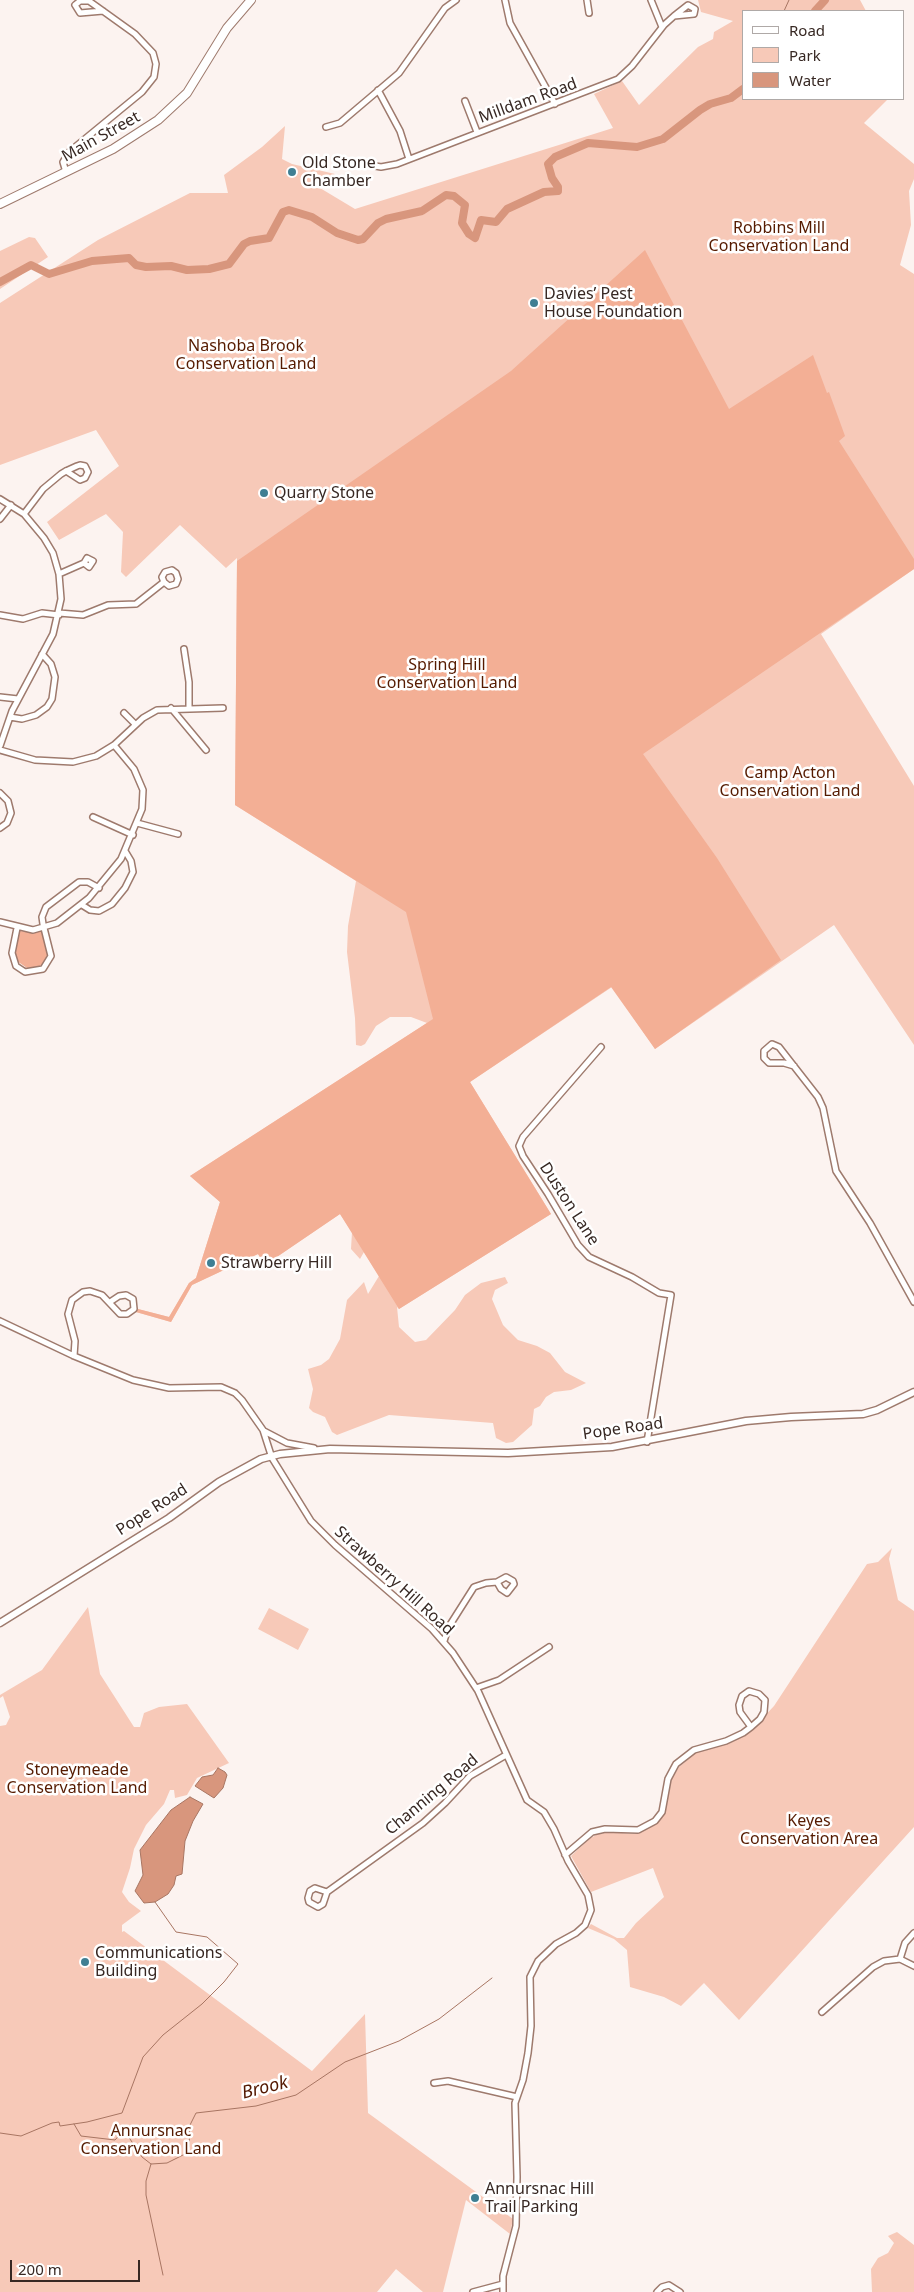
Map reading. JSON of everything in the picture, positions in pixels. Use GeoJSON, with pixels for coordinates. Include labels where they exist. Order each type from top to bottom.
{"type":"FeatureCollection","features":[{"type":"Feature","properties":{"kind":"main road","name":"Main Street"},"geometry":{"type":"LineString","coordinates":[[0,204],[113,149],[158,120],[187,93],[227,28],[251,0]]}},
{"type":"Feature","properties":{"kind":"street"},"geometry":{"type":"LineString","coordinates":[[326,127],[340,123],[399,72],[446,8],[456,0]]}},
{"type":"Feature","properties":{"kind":"street"},"geometry":{"type":"LineString","coordinates":[[504,0],[510,23],[555,104]]}},
{"type":"Feature","properties":{"kind":"street"},"geometry":{"type":"LineString","coordinates":[[587,0],[590,13]]}},
{"type":"Feature","properties":{"kind":"street"},"geometry":{"type":"LineString","coordinates":[[651,0],[662,27]]}},
{"type":"Feature","properties":{"kind":"street"},"geometry":{"type":"LineString","coordinates":[[66,172],[64,162],[69,152],[142,92],[154,77],[156,64],[154,53],[130,30],[103,10],[89,1],[80,1],[75,4],[80,13],[103,10]]}},
{"type":"Feature","properties":{"kind":"street","name":"Milldam Road"},"geometry":{"type":"LineString","coordinates":[[364,164],[381,167],[408,159],[605,85],[624,75],[662,27],[674,16]]}},
{"type":"Feature","properties":{"kind":"street"},"geometry":{"type":"LineString","coordinates":[[378,90],[400,130],[408,159]]}},
{"type":"Feature","properties":{"kind":"street"},"geometry":{"type":"LineString","coordinates":[[465,101],[477,132]]}},
{"type":"Feature","properties":{"kind":"street"},"geometry":{"type":"LineString","coordinates":[[24,514],[43,489],[66,471]]}},
{"type":"Feature","properties":{"kind":"street"},"geometry":{"type":"LineString","coordinates":[[0,499],[24,514],[44,538],[52,553],[59,574],[61,599],[53,634],[18,699],[0,746]]}},
{"type":"Feature","properties":{"kind":"street"},"geometry":{"type":"LineString","coordinates":[[0,519],[11,505]]}},
{"type":"Feature","properties":{"kind":"street"},"geometry":{"type":"LineString","coordinates":[[59,574],[84,563]]}},
{"type":"Feature","properties":{"kind":"street"},"geometry":{"type":"LineString","coordinates":[[0,615],[23,619],[42,613],[83,615],[108,605],[136,604],[164,582]]}},
{"type":"Feature","properties":{"kind":"street"},"geometry":{"type":"LineString","coordinates":[[184,649],[190,682],[189,708]]}},
{"type":"Feature","properties":{"kind":"street"},"geometry":{"type":"LineString","coordinates":[[10,717],[22,719],[36,715],[52,699],[55,677],[51,664],[42,654]]}},
{"type":"Feature","properties":{"kind":"street"},"geometry":{"type":"LineString","coordinates":[[0,697],[18,699]]}},
{"type":"Feature","properties":{"kind":"street"},"geometry":{"type":"LineString","coordinates":[[171,708],[206,750]]}},
{"type":"Feature","properties":{"kind":"street"},"geometry":{"type":"LineString","coordinates":[[0,750],[35,760],[73,762],[96,756],[114,745],[135,724],[150,713],[171,708],[223,708]]}},
{"type":"Feature","properties":{"kind":"street"},"geometry":{"type":"LineString","coordinates":[[124,713],[135,724]]}},
{"type":"Feature","properties":{"kind":"street"},"geometry":{"type":"LineString","coordinates":[[0,922],[17,928],[33,930],[57,923],[82,905],[99,888],[125,851],[137,824],[143,796],[141,782],[134,769],[114,745]]}},
{"type":"Feature","properties":{"kind":"street"},"geometry":{"type":"LineString","coordinates":[[0,793],[8,801],[11,813],[9,820],[0,828]]}},
{"type":"Feature","properties":{"kind":"street"},"geometry":{"type":"LineString","coordinates":[[93,818],[133,835]]}},
{"type":"Feature","properties":{"kind":"street"},"geometry":{"type":"LineString","coordinates":[[137,824],[178,834]]}},
{"type":"Feature","properties":{"kind":"street"},"geometry":{"type":"LineString","coordinates":[[82,905],[98,912],[107,908],[116,899],[133,872],[131,861],[125,851]]}},
{"type":"Feature","properties":{"kind":"street"},"geometry":{"type":"LineString","coordinates":[[17,928],[12,953],[13,960],[20,969],[31,972],[43,969],[51,956],[42,917],[46,907],[73,885],[84,881],[99,888]]}},
{"type":"Feature","properties":{"kind":"street"},"geometry":{"type":"LineString","coordinates":[[794,1066],[784,1063],[769,1063],[764,1058],[764,1051],[768,1046],[775,1044],[784,1051],[818,1097],[823,1108],[836,1171],[842,1183],[870,1223],[914,1302]]}},
{"type":"Feature","properties":{"kind":"street","name":"Duston Lane"},"geometry":{"type":"LineString","coordinates":[[601,1047],[519,1146],[523,1156],[578,1245],[589,1257],[632,1277],[659,1293],[671,1295],[653,1418],[647,1442]]}},
{"type":"Feature","properties":{"kind":"street"},"geometry":{"type":"LineString","coordinates":[[74,1356],[75,1341],[68,1314],[72,1300],[83,1292],[90,1291],[102,1295],[120,1314],[127,1314],[134,1309],[133,1299],[126,1295],[119,1296],[110,1302]]}},
{"type":"Feature","properties":{"kind":"street","name":"Strawberry Hill Road"},"geometry":{"type":"LineString","coordinates":[[0,1321],[120,1376],[169,1388],[221,1387],[242,1400],[263,1430],[271,1456],[303,1509],[325,1536],[444,1642],[476,1688],[527,1800],[544,1812],[549,1819],[565,1856],[588,1895],[591,1910],[585,1925],[547,1952],[533,1968],[530,1977],[532,2026],[523,2080],[516,2097],[516,2216],[502,2284],[503,2292]]}},
{"type":"Feature","properties":{"kind":"street","name":"Pope Road"},"geometry":{"type":"LineString","coordinates":[[263,1430],[296,1446],[330,1449],[508,1453],[595,1448],[647,1442],[746,1421],[863,1414],[877,1410],[914,1392]]}},
{"type":"Feature","properties":{"kind":"street","name":"Pope Road"},"geometry":{"type":"LineString","coordinates":[[0,1623],[169,1518],[219,1482],[261,1459],[271,1456],[330,1449]]}},
{"type":"Feature","properties":{"kind":"street"},"geometry":{"type":"LineString","coordinates":[[444,1642],[448,1628],[474,1587],[497,1582]]}},
{"type":"Feature","properties":{"kind":"street"},"geometry":{"type":"LineString","coordinates":[[476,1688],[499,1680],[549,1647]]}},
{"type":"Feature","properties":{"kind":"street"},"geometry":{"type":"LineString","coordinates":[[565,1856],[585,1837],[600,1830],[632,1831],[646,1827],[662,1812],[668,1779],[676,1764],[694,1750],[726,1741],[751,1727],[760,1719],[766,1705],[762,1696],[749,1691],[742,1696],[739,1705],[740,1712],[751,1727]]}},
{"type":"Feature","properties":{"kind":"street","name":"Channing Road"},"geometry":{"type":"LineString","coordinates":[[327,1892],[423,1823],[474,1772],[506,1755]]}},
{"type":"Feature","properties":{"kind":"street"},"geometry":{"type":"LineString","coordinates":[[900,1959],[905,1943],[914,1932]]}},
{"type":"Feature","properties":{"kind":"street"},"geometry":{"type":"LineString","coordinates":[[822,2012],[873,1967],[884,1961],[900,1959],[914,1966]]}},
{"type":"Feature","properties":{"kind":"street"},"geometry":{"type":"LineString","coordinates":[[434,2083],[448,2081],[516,2097]]}},
{"type":"Feature","properties":{"kind":"street"},"geometry":{"type":"LineString","coordinates":[[473,2292],[502,2284]]}},
{"type":"Feature","properties":{"kind":"street"},"geometry":{"type":"LineString","coordinates":[[658,2292],[662,2287],[669,2286],[676,2288],[680,2292]]}},
{"type":"Feature","properties":{"kind":"green space"},"geometry":{"type":"Polygon","coordinates":[[[698,0],[860,0],[865,10],[742,10],[742,100],[887,100],[864,123],[914,164],[914,179],[909,191],[911,225],[900,265],[914,274],[914,569],[821,634],[914,786],[914,1045],[834,925],[655,1049],[612,987],[470,1082],[551,1214],[399,1309],[397,1307],[399,1327],[415,1342],[426,1340],[455,1310],[465,1295],[481,1283],[505,1277],[508,1283],[495,1290],[492,1299],[503,1325],[518,1340],[537,1346],[550,1353],[565,1372],[586,1383],[571,1390],[554,1392],[546,1397],[540,1406],[534,1409],[532,1425],[513,1442],[506,1443],[496,1438],[493,1423],[389,1415],[337,1435],[332,1432],[325,1417],[313,1412],[309,1408],[313,1389],[308,1369],[321,1365],[329,1359],[340,1339],[347,1300],[364,1282],[368,1294],[379,1276],[364,1252],[360,1259],[351,1249],[352,1232],[340,1214],[265,1265],[258,1254],[192,1285],[171,1322],[136,1312],[138,1309],[169,1317],[189,1283],[196,1278],[220,1202],[190,1176],[427,1023],[411,1017],[390,1017],[376,1026],[365,1044],[361,1046],[356,1045],[355,1018],[347,952],[348,926],[356,881],[235,805],[237,558],[226,568],[180,525],[126,577],[121,572],[123,532],[106,514],[59,540],[47,522],[119,466],[96,430],[0,465],[0,303],[98,240],[190,193],[228,193],[224,175],[262,147],[285,126],[282,159],[292,164],[335,174],[320,188],[355,209],[613,128],[594,94],[622,81],[639,105],[698,47],[713,39],[714,32],[733,21],[701,12],[698,0]]]}},
{"type":"Feature","properties":{"kind":"green space"},"geometry":{"type":"Polygon","coordinates":[[[29,237],[35,238],[48,257],[0,289],[0,251],[29,237]]]}},
{"type":"Feature","properties":{"kind":"green space","name":"Spring Hill Conservation Land"},"geometry":{"type":"Polygon","coordinates":[[[645,250],[729,409],[813,355],[845,436],[839,441],[914,559],[914,569],[643,754],[717,858],[781,960],[655,1049],[611,987],[470,1082],[551,1214],[399,1309],[340,1214],[265,1265],[258,1254],[192,1285],[171,1322],[136,1312],[138,1309],[169,1317],[189,1283],[196,1278],[220,1202],[190,1176],[433,1019],[406,912],[235,805],[237,561],[511,371],[645,250]]]}},
{"type":"Feature","properties":{"kind":"green space"},"geometry":{"type":"Polygon","coordinates":[[[20,931],[42,932],[48,953],[44,963],[37,968],[27,968],[17,961],[15,949],[20,931]]]}},
{"type":"Feature","properties":{"kind":"green space","name":"Keyes Conservation Area"},"geometry":{"type":"Polygon","coordinates":[[[892,1548],[889,1559],[898,1600],[914,1611],[914,1827],[739,2020],[704,1983],[681,2006],[664,1997],[630,1987],[627,1950],[614,1939],[588,1928],[591,1924],[617,1938],[624,1938],[636,1923],[664,1897],[653,1868],[591,1892],[571,1856],[589,1839],[598,1834],[609,1832],[636,1834],[655,1824],[665,1807],[670,1782],[679,1767],[699,1750],[733,1741],[755,1726],[774,1706],[867,1564],[878,1562],[892,1548]]]}},
{"type":"Feature","properties":{"kind":"green space","name":"Annursnac Conservation Land"},"geometry":{"type":"Polygon","coordinates":[[[88,1607],[100,1674],[134,1727],[140,1727],[144,1713],[159,1707],[187,1704],[229,1763],[197,1778],[187,1795],[175,1798],[174,1790],[170,1790],[164,1804],[146,1825],[134,1849],[122,1892],[129,1902],[141,1911],[122,1925],[122,1932],[124,1931],[312,2071],[365,2014],[368,2113],[513,2219],[510,2234],[466,2200],[443,2292],[423,2292],[396,2269],[377,2292],[0,2292],[0,1726],[6,1725],[10,1717],[3,1696],[0,1698],[0,1695],[42,1670],[88,1607]]]}},
{"type":"Feature","properties":{"kind":"green space"},"geometry":{"type":"Polygon","coordinates":[[[269,1608],[309,1629],[298,1650],[258,1629],[269,1608]]]}},
{"type":"Feature","properties":{"kind":"green space"},"geometry":{"type":"Polygon","coordinates":[[[897,2232],[914,2245],[914,2292],[872,2292],[871,2269],[878,2258],[888,2253],[894,2243],[888,2236],[897,2232]]]}},
{"type":"Feature","properties":{"kind":"water"},"geometry":{"type":"Polygon","coordinates":[[[218,1768],[227,1775],[223,1788],[214,1798],[195,1786],[202,1777],[213,1775],[218,1768]]]}},
{"type":"Feature","properties":{"kind":"water"},"geometry":{"type":"Polygon","coordinates":[[[190,1797],[203,1804],[193,1821],[185,1841],[182,1874],[176,1876],[174,1885],[168,1894],[155,1902],[144,1903],[135,1891],[143,1875],[140,1850],[171,1810],[190,1797]]]}},
{"type":"Feature","properties":{"kind":"waterway"},"geometry":{"type":"LineString","coordinates":[[784,10],[789,0]]}},
{"type":"Feature","properties":{"kind":"waterway"},"geometry":{"type":"LineString","coordinates":[[816,10],[825,0]]}},
{"type":"Feature","properties":{"kind":"waterway"},"geometry":{"type":"LineString","coordinates":[[0,282],[31,265],[49,274],[92,261],[129,258],[136,265],[146,267],[171,266],[187,270],[209,269],[229,264],[244,244],[250,241],[269,238],[283,212],[289,210],[312,217],[337,233],[358,240],[363,239],[378,223],[386,219],[422,211],[446,195],[454,196],[465,205],[462,223],[469,234],[475,238],[481,220],[496,222],[507,209],[544,192],[558,191],[548,164],[555,157],[588,143],[637,147],[663,139],[700,110],[710,104],[731,98],[742,90]]}},
{"type":"Feature","properties":{"kind":"waterway"},"geometry":{"type":"LineString","coordinates":[[0,2133],[21,2136],[52,2123],[59,2122],[60,2126],[87,2122],[122,2113],[143,2057],[163,2035],[202,2004],[224,1982],[238,1964],[207,1937],[176,1932],[155,1902]]}},
{"type":"Feature","properties":{"kind":"waterway","name":"Brook"},"geometry":{"type":"LineString","coordinates":[[74,2124],[81,2136],[115,2140],[124,2130],[142,2157],[151,2164],[167,2163],[185,2154],[189,2147],[190,2125],[196,2113],[256,2106],[296,2095],[345,2062],[399,2041],[439,2019],[492,1978]]}},
{"type":"Feature","properties":{"kind":"waterway"},"geometry":{"type":"LineString","coordinates":[[151,2164],[146,2181],[146,2195],[163,2275]]}},
{"type":"Feature","properties":{"kind":"place","name":"Old Stone Chamber"},"geometry":{"type":"Point","coordinates":[292,172]}},
{"type":"Feature","properties":{"kind":"place","name":"Davies’ Pest House Foundation"},"geometry":{"type":"Point","coordinates":[534,303]}},
{"type":"Feature","properties":{"kind":"place","name":"Quarry Stone"},"geometry":{"type":"Point","coordinates":[264,493]}},
{"type":"Feature","properties":{"kind":"place","name":"Strawberry Hill"},"geometry":{"type":"Point","coordinates":[211,1263]}},
{"type":"Feature","properties":{"kind":"place","name":"Communications Building"},"geometry":{"type":"Point","coordinates":[85,1962]}},
{"type":"Feature","properties":{"kind":"place","name":"Annursnac Hill Trail Parking"},"geometry":{"type":"Point","coordinates":[475,2198]}},
{"type":"Feature","properties":{"kind":"park label","name":"Robbins Mill Conservation Land"},"geometry":{"type":"Point","coordinates":[779,237]}},
{"type":"Feature","properties":{"kind":"park label","name":"Nashoba Brook Conservation Land"},"geometry":{"type":"Point","coordinates":[246,355]}},
{"type":"Feature","properties":{"kind":"park label","name":"Camp Acton Conservation Land"},"geometry":{"type":"Point","coordinates":[790,782]}},
{"type":"Feature","properties":{"kind":"park label","name":"Stoneymeade Conservation Land"},"geometry":{"type":"Point","coordinates":[77,1779]}}]}
